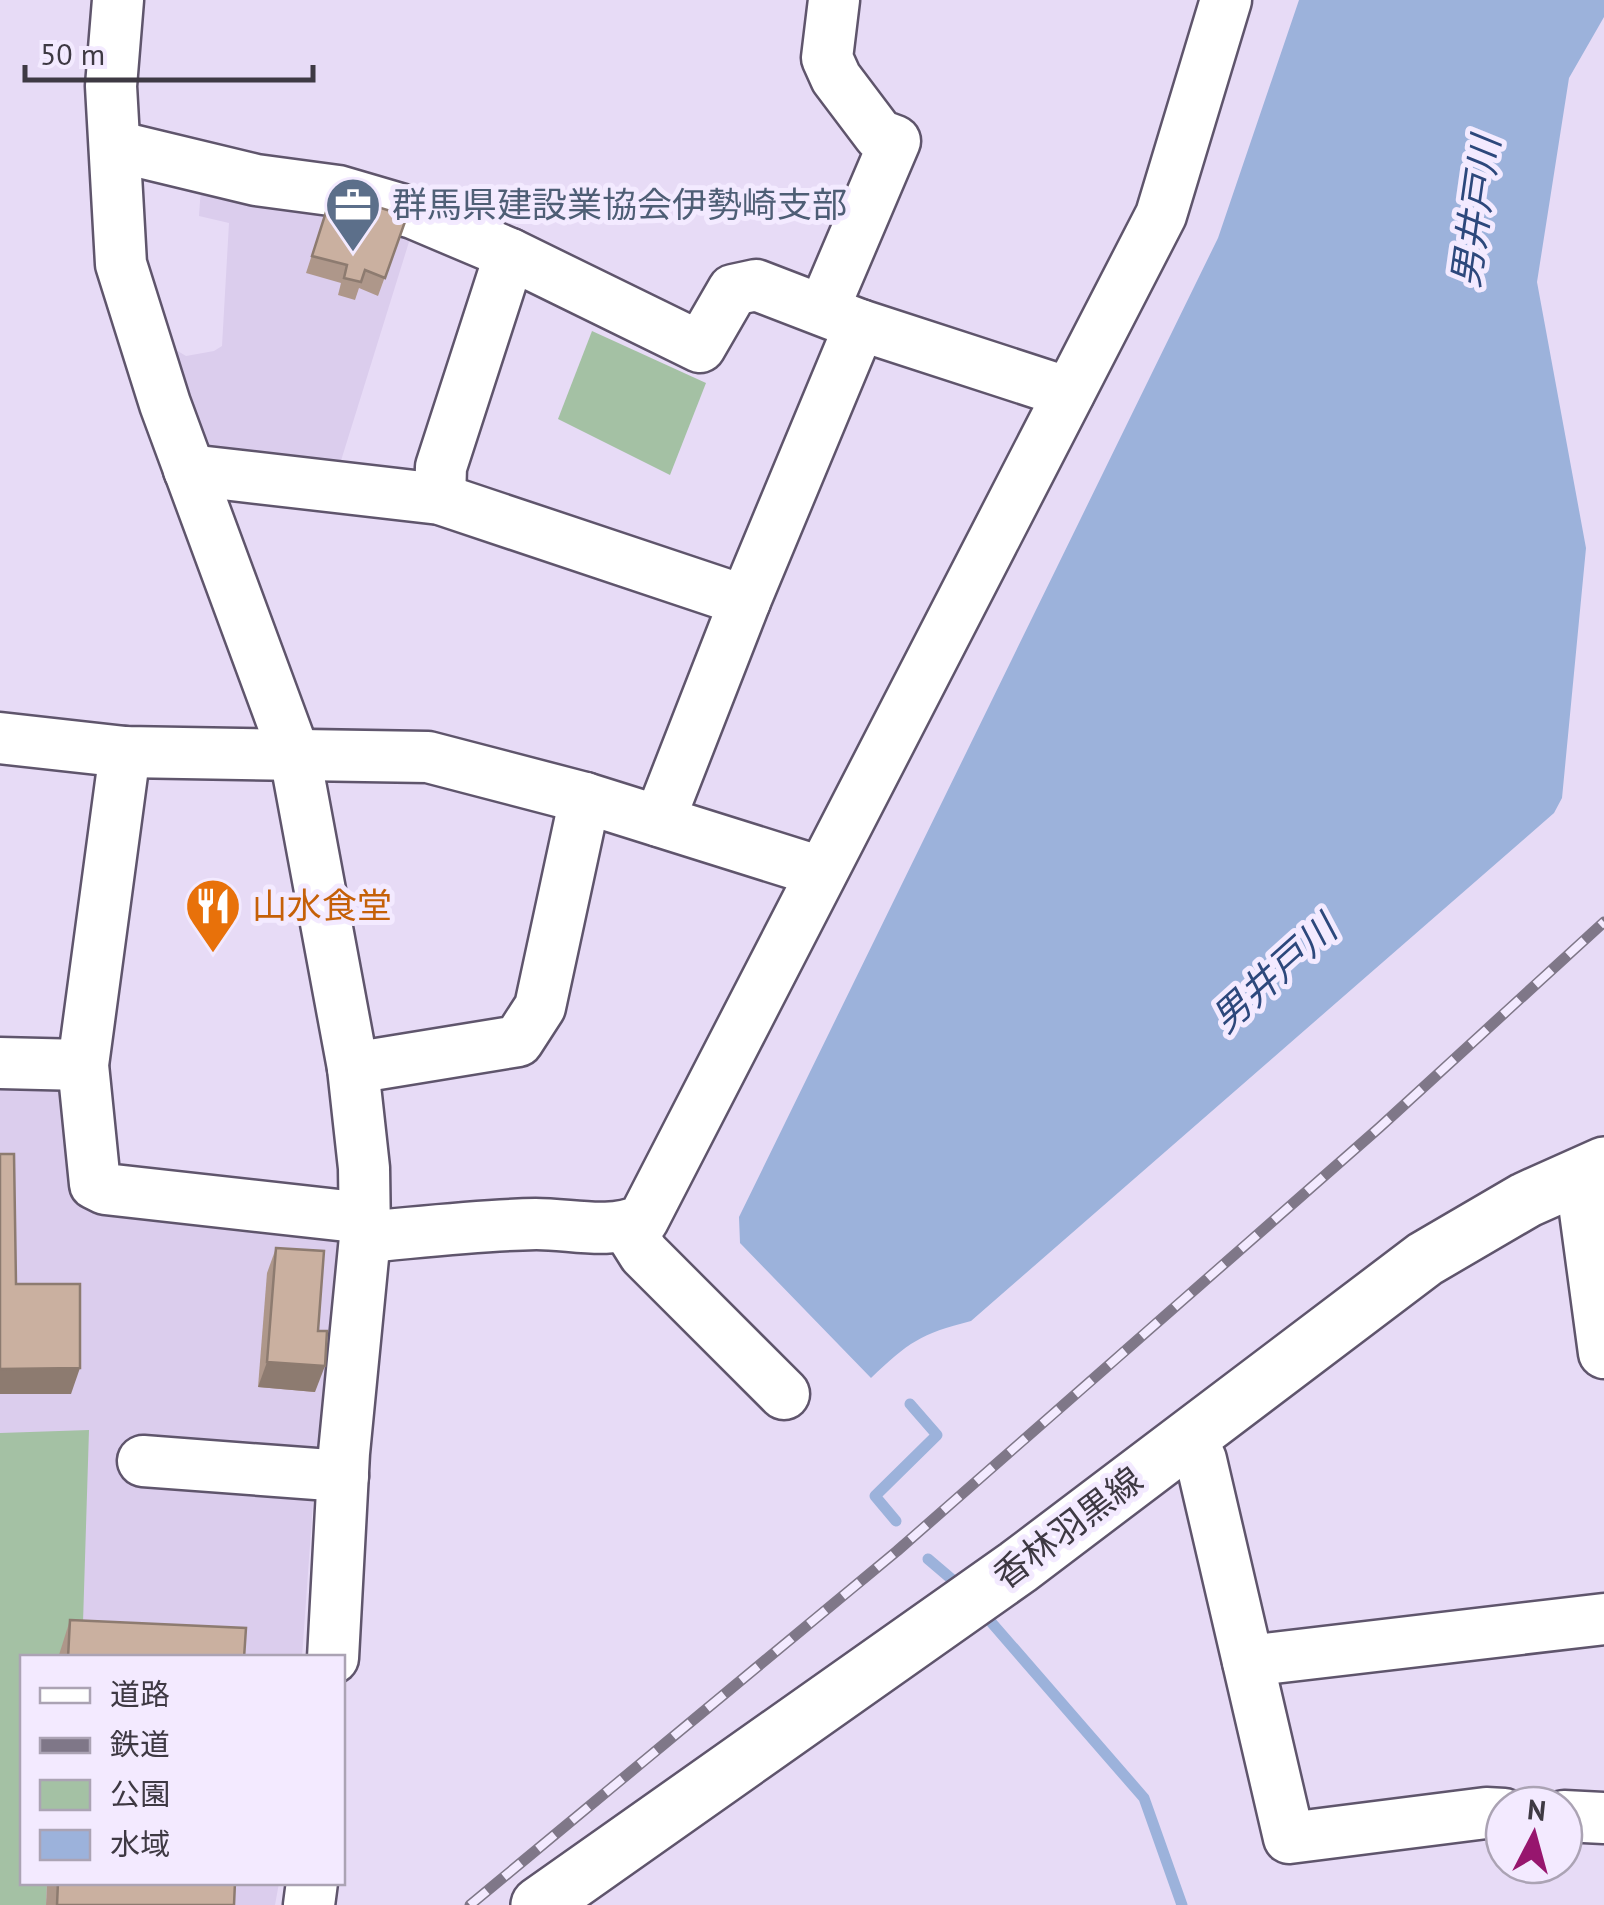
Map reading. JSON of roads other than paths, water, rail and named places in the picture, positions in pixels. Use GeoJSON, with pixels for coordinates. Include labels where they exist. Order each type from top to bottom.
{"type":"FeatureCollection","features":[{"type":"Feature","properties":{"kind":"main road","name":"香林羽黒線"},"geometry":{"type":"LineString","coordinates":[[539,1905],[1018,1566],[1425,1259],[1474,1228],[1589,1171]]}},
{"type":"Feature","properties":{"kind":"street"},"geometry":{"type":"LineString","coordinates":[[118,0],[111,86],[121,264],[165,404],[294,756],[353,1068],[364,1168],[365,1227],[343,1476],[333,1655]]}},
{"type":"Feature","properties":{"kind":"street"},"geometry":{"type":"LineString","coordinates":[[659,822],[745,601],[841,318],[895,141],[879,135],[832,68],[828,58],[834,0]]}},
{"type":"Feature","properties":{"kind":"street"},"geometry":{"type":"LineString","coordinates":[[125,752],[83,1065],[95,1184],[104,1189],[365,1227],[627,1227],[643,1220],[1161,215],[1226,0]]}},
{"type":"Feature","properties":{"kind":"street"},"geometry":{"type":"LineString","coordinates":[[114,146],[256,180],[338,192],[414,213],[510,254],[700,347],[733,290],[756,285],[841,318],[1069,393]]}},
{"type":"Feature","properties":{"kind":"street"},"geometry":{"type":"LineString","coordinates":[[440,499],[441,467],[510,254]]}},
{"type":"Feature","properties":{"kind":"street"},"geometry":{"type":"LineString","coordinates":[[190,470],[440,499],[745,601]]}},
{"type":"Feature","properties":{"kind":"street"},"geometry":{"type":"LineString","coordinates":[[0,738],[125,752],[428,757],[585,798],[821,872]]}},
{"type":"Feature","properties":{"kind":"street"},"geometry":{"type":"LineString","coordinates":[[353,1068],[518,1041],[540,1007],[585,798]]}},
{"type":"Feature","properties":{"kind":"street"},"geometry":{"type":"LineString","coordinates":[[0,1064],[83,1065]]}},
{"type":"Feature","properties":{"kind":"street"},"geometry":{"type":"LineString","coordinates":[[1589,1171],[1584,1204],[1604,1354]]}},
{"type":"Feature","properties":{"kind":"street"},"geometry":{"type":"LineString","coordinates":[[627,1227],[644,1254],[784,1394]]}},
{"type":"Feature","properties":{"kind":"street"},"geometry":{"type":"LineString","coordinates":[[1190,1436],[1201,1460],[1289,1838],[1484,1816]]}},
{"type":"Feature","properties":{"kind":"street"},"geometry":{"type":"LineString","coordinates":[[143,1461],[343,1476]]}},
{"type":"Feature","properties":{"kind":"street"},"geometry":{"type":"LineString","coordinates":[[1248,1661],[1604,1620]]}},
{"type":"Feature","properties":{"kind":"water"},"geometry":{"type":"Polygon","coordinates":[[[1299,0],[1604,0],[1604,17],[1569,78],[1537,282],[1586,548],[1562,798],[1554,813],[971,1321],[916,1341],[871,1378],[740,1243],[739,1217],[1218,238],[1299,0]]]}},
{"type":"Feature","properties":{"kind":"waterway","name":"男井戸川"},"geometry":{"type":"LineString","coordinates":[[896,1521],[875,1496],[937,1435],[910,1404]]}},
{"type":"Feature","properties":{"kind":"waterway","name":"男井戸川"},"geometry":{"type":"LineString","coordinates":[[928,1559],[955,1582]]}},
{"type":"Feature","properties":{"kind":"waterway","name":"男井戸川"},"geometry":{"type":"LineString","coordinates":[[991,1622],[1144,1798],[1182,1905]]}},
{"type":"Feature","properties":{"kind":"railway"},"geometry":{"type":"LineString","coordinates":[[470,1905],[897,1551],[1380,1127],[1604,922]]}},
{"type":"Feature","properties":{"kind":"place","name":"群馬県建設業協会伊勢崎支部"},"geometry":{"type":"Point","coordinates":[353,254]}},
{"type":"Feature","properties":{"kind":"place","name":"山水食堂"},"geometry":{"type":"Point","coordinates":[213,955]}}]}
